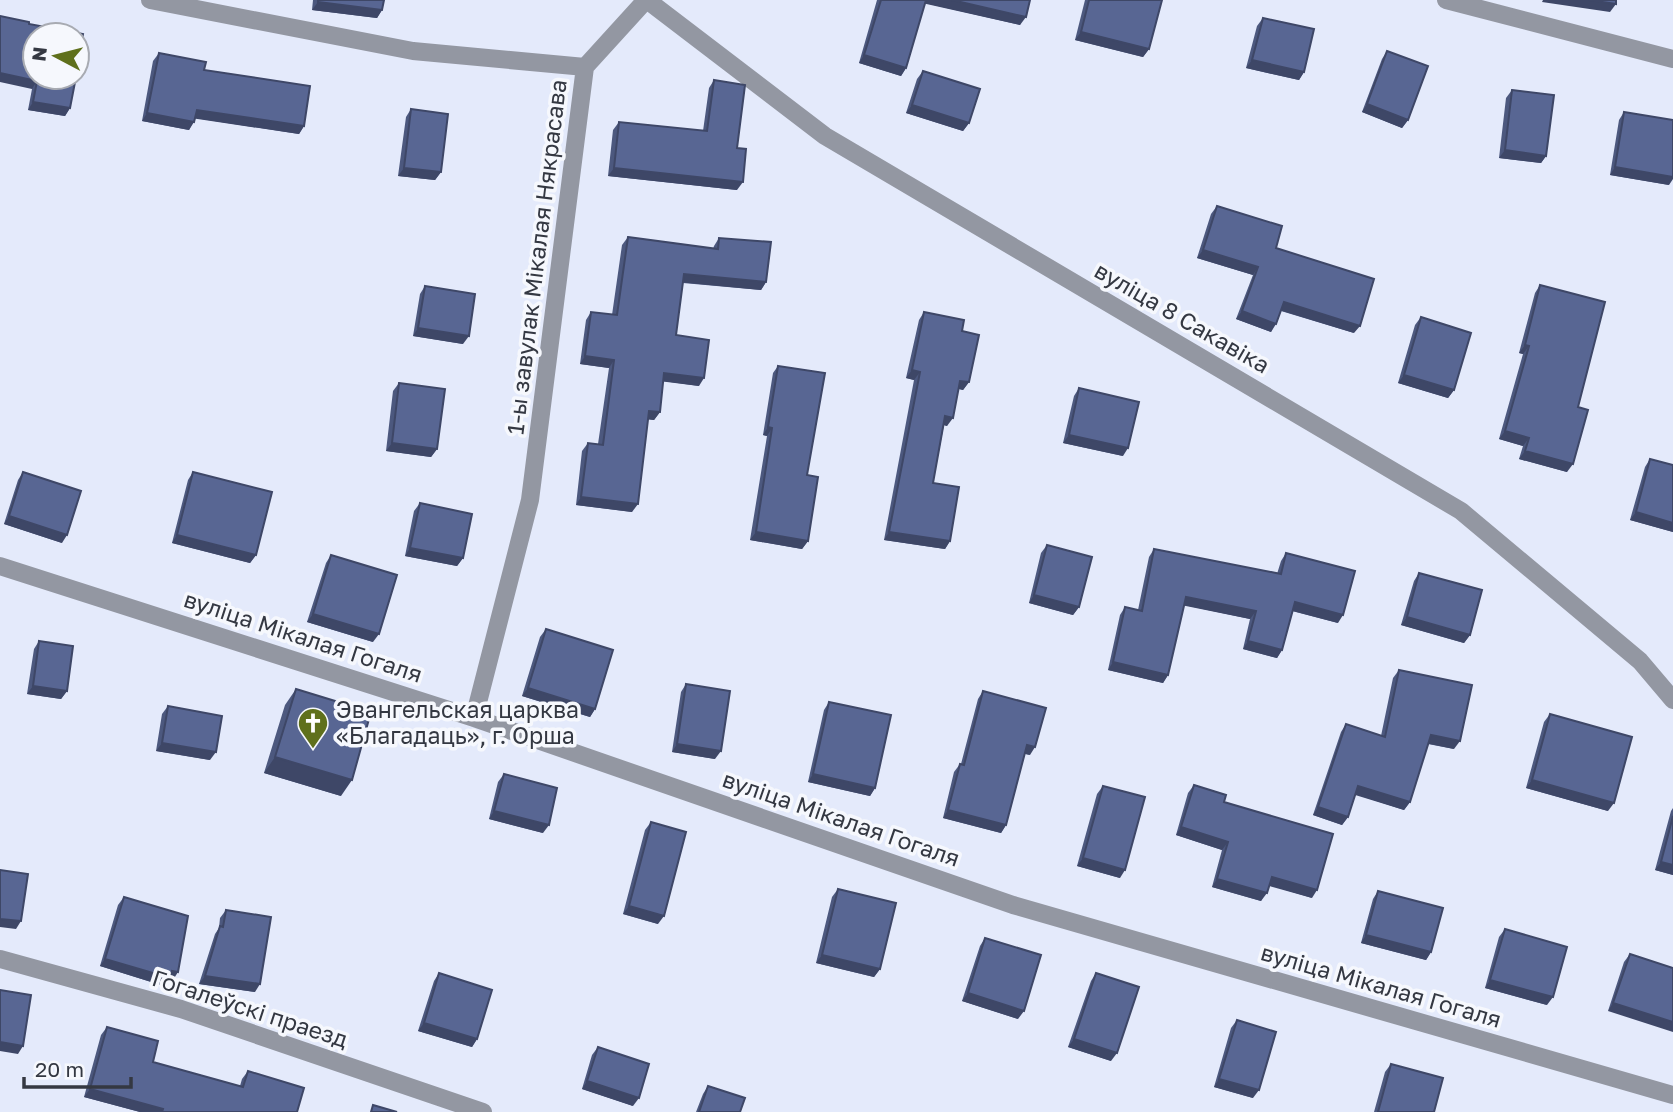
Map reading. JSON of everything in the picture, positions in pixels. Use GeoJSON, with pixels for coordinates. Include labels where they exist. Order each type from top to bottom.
{"type":"FeatureCollection","features":[{"type":"Feature","properties":{"kind":"street","name":"1-ы завулак Мікалая Някрасава"},"geometry":{"type":"LineString","coordinates":[[150,0],[413,51],[585,67],[530,500],[474,718]]}},
{"type":"Feature","properties":{"kind":"street"},"geometry":{"type":"LineString","coordinates":[[585,67],[647,0]]}},
{"type":"Feature","properties":{"kind":"street","name":"вуліца 8 Сакавіка"},"geometry":{"type":"LineString","coordinates":[[647,0],[825,136],[1461,511],[1640,661],[1673,701]]}},
{"type":"Feature","properties":{"kind":"street"},"geometry":{"type":"LineString","coordinates":[[1446,0],[1673,59]]}},
{"type":"Feature","properties":{"kind":"street","name":"вуліца Мікалая Гогаля"},"geometry":{"type":"LineString","coordinates":[[0,566],[474,718],[1013,905],[1673,1095]]}},
{"type":"Feature","properties":{"kind":"street","name":"Гогалеўскі праезд"},"geometry":{"type":"LineString","coordinates":[[0,959],[181,1009],[483,1112]]}},
{"type":"Feature","properties":{"kind":"building"},"geometry":{"type":"Polygon","coordinates":[[[318,0],[384,0],[382,10],[318,0]]]}},
{"type":"Feature","properties":{"kind":"building"},"geometry":{"type":"Polygon","coordinates":[[[881,0],[926,0],[906,68],[864,55],[881,0]]]}},
{"type":"Feature","properties":{"kind":"building"},"geometry":{"type":"Polygon","coordinates":[[[952,0],[1030,0],[1026,17],[952,0]]]}},
{"type":"Feature","properties":{"kind":"building"},"geometry":{"type":"Polygon","coordinates":[[[1089,0],[1162,0],[1149,49],[1081,32],[1089,0]]]}},
{"type":"Feature","properties":{"kind":"building"},"geometry":{"type":"Polygon","coordinates":[[[1589,0],[1616,0],[1616,4],[1589,0]]]}},
{"type":"Feature","properties":{"kind":"building"},"geometry":{"type":"Polygon","coordinates":[[[0,16],[24,21],[21,21],[21,78],[0,73],[0,16]]]}},
{"type":"Feature","properties":{"kind":"building"},"geometry":{"type":"Polygon","coordinates":[[[1263,18],[1314,29],[1304,72],[1252,60],[1263,18]]]}},
{"type":"Feature","properties":{"kind":"building"},"geometry":{"type":"Polygon","coordinates":[[[1387,51],[1428,66],[1408,120],[1367,104],[1387,51]]]}},
{"type":"Feature","properties":{"kind":"building"},"geometry":{"type":"Polygon","coordinates":[[[159,53],[206,62],[204,70],[310,86],[304,126],[197,110],[194,122],[147,113],[159,53]]]}},
{"type":"Feature","properties":{"kind":"building"},"geometry":{"type":"Polygon","coordinates":[[[923,71],[980,89],[969,123],[912,105],[923,71]]]}},
{"type":"Feature","properties":{"kind":"building"},"geometry":{"type":"Polygon","coordinates":[[[714,80],[745,85],[737,148],[746,149],[743,182],[614,168],[619,122],[707,131],[714,80]]]}},
{"type":"Feature","properties":{"kind":"building"},"geometry":{"type":"Polygon","coordinates":[[[1512,90],[1554,95],[1546,156],[1505,150],[1512,90]]]}},
{"type":"Feature","properties":{"kind":"building"},"geometry":{"type":"Polygon","coordinates":[[[35,91],[73,91],[70,108],[33,102],[35,91]]]}},
{"type":"Feature","properties":{"kind":"building"},"geometry":{"type":"Polygon","coordinates":[[[411,109],[448,114],[441,172],[404,168],[411,109]]]}},
{"type":"Feature","properties":{"kind":"building"},"geometry":{"type":"Polygon","coordinates":[[[1624,112],[1673,120],[1673,177],[1615,167],[1624,112]]]}},
{"type":"Feature","properties":{"kind":"building"},"geometry":{"type":"Polygon","coordinates":[[[1217,206],[1282,226],[1276,248],[1374,279],[1360,326],[1284,302],[1276,324],[1242,311],[1258,267],[1203,250],[1217,206]]]}},
{"type":"Feature","properties":{"kind":"building"},"geometry":{"type":"Polygon","coordinates":[[[628,237],[718,249],[719,238],[771,242],[766,282],[684,274],[676,335],[709,340],[704,378],[664,373],[660,412],[649,411],[638,504],[581,497],[588,443],[603,445],[614,360],[585,356],[591,312],[617,315],[628,237]]]}},
{"type":"Feature","properties":{"kind":"building"},"geometry":{"type":"Polygon","coordinates":[[[1540,285],[1605,302],[1578,407],[1588,410],[1573,464],[1525,451],[1529,438],[1505,431],[1529,346],[1525,345],[1540,285]]]}},
{"type":"Feature","properties":{"kind":"building"},"geometry":{"type":"Polygon","coordinates":[[[425,286],[475,294],[469,336],[418,328],[425,286]]]}},
{"type":"Feature","properties":{"kind":"building"},"geometry":{"type":"Polygon","coordinates":[[[924,312],[964,320],[962,331],[979,335],[969,382],[960,381],[953,418],[945,416],[933,483],[959,487],[950,541],[889,532],[920,372],[912,370],[924,312]]]}},
{"type":"Feature","properties":{"kind":"building"},"geometry":{"type":"Polygon","coordinates":[[[1421,317],[1471,333],[1454,390],[1404,375],[1421,317]]]}},
{"type":"Feature","properties":{"kind":"building"},"geometry":{"type":"Polygon","coordinates":[[[778,366],[825,373],[807,475],[818,477],[808,541],[756,532],[772,428],[768,427],[778,366]]]}},
{"type":"Feature","properties":{"kind":"building"},"geometry":{"type":"Polygon","coordinates":[[[399,383],[445,389],[437,449],[392,443],[399,383]]]}},
{"type":"Feature","properties":{"kind":"building"},"geometry":{"type":"Polygon","coordinates":[[[1079,388],[1139,402],[1128,448],[1069,435],[1079,388]]]}},
{"type":"Feature","properties":{"kind":"building"},"geometry":{"type":"Polygon","coordinates":[[[1650,459],[1673,465],[1673,523],[1636,512],[1650,459]]]}},
{"type":"Feature","properties":{"kind":"building"},"geometry":{"type":"Polygon","coordinates":[[[23,472],[81,491],[67,535],[9,516],[23,472]]]}},
{"type":"Feature","properties":{"kind":"building"},"geometry":{"type":"Polygon","coordinates":[[[193,472],[272,492],[256,555],[177,535],[193,472]]]}},
{"type":"Feature","properties":{"kind":"building"},"geometry":{"type":"Polygon","coordinates":[[[420,503],[472,514],[463,558],[410,548],[420,503]]]}},
{"type":"Feature","properties":{"kind":"building"},"geometry":{"type":"Polygon","coordinates":[[[1047,545],[1092,557],[1079,607],[1034,595],[1047,545]]]}},
{"type":"Feature","properties":{"kind":"building"},"geometry":{"type":"Polygon","coordinates":[[[1154,549],[1281,574],[1286,553],[1355,571],[1343,615],[1295,602],[1282,650],[1248,641],[1256,611],[1186,597],[1168,675],[1113,662],[1125,607],[1142,611],[1154,549]]]}},
{"type":"Feature","properties":{"kind":"building"},"geometry":{"type":"Polygon","coordinates":[[[331,555],[397,575],[379,634],[313,614],[331,555]]]}},
{"type":"Feature","properties":{"kind":"building"},"geometry":{"type":"Polygon","coordinates":[[[1419,573],[1482,590],[1470,635],[1407,617],[1419,573]]]}},
{"type":"Feature","properties":{"kind":"building"},"geometry":{"type":"Polygon","coordinates":[[[546,629],[613,650],[595,709],[528,688],[546,629]]]}},
{"type":"Feature","properties":{"kind":"building"},"geometry":{"type":"Polygon","coordinates":[[[39,641],[73,646],[67,691],[33,686],[39,641]]]}},
{"type":"Feature","properties":{"kind":"building"},"geometry":{"type":"Polygon","coordinates":[[[1399,670],[1472,685],[1460,741],[1431,735],[1410,802],[1358,786],[1348,817],[1318,807],[1346,724],[1385,737],[1399,670]]]}},
{"type":"Feature","properties":{"kind":"building"},"geometry":{"type":"Polygon","coordinates":[[[686,684],[730,691],[721,751],[677,744],[686,684]]]}},
{"type":"Feature","properties":{"kind":"building","name":"Эвангельская царква «Благадаць», г. Орша"},"geometry":{"type":"Polygon","coordinates":[[[296,689],[371,712],[352,780],[275,757],[296,689]]]}},
{"type":"Feature","properties":{"kind":"building"},"geometry":{"type":"Polygon","coordinates":[[[983,691],[1046,708],[1035,747],[1027,745],[1006,825],[948,810],[960,764],[964,765],[983,691]]]}},
{"type":"Feature","properties":{"kind":"building"},"geometry":{"type":"Polygon","coordinates":[[[829,702],[891,715],[875,788],[813,774],[829,702]]]}},
{"type":"Feature","properties":{"kind":"building"},"geometry":{"type":"Polygon","coordinates":[[[168,706],[222,716],[216,752],[162,743],[168,706]]]}},
{"type":"Feature","properties":{"kind":"building"},"geometry":{"type":"Polygon","coordinates":[[[1550,714],[1632,737],[1614,803],[1532,780],[1550,714]]]}},
{"type":"Feature","properties":{"kind":"building"},"geometry":{"type":"Polygon","coordinates":[[[504,774],[557,788],[549,825],[494,811],[504,774]]]}},
{"type":"Feature","properties":{"kind":"building"},"geometry":{"type":"Polygon","coordinates":[[[1194,785],[1226,795],[1224,802],[1333,834],[1317,890],[1272,877],[1267,893],[1217,879],[1228,842],[1181,827],[1194,785]]]}},
{"type":"Feature","properties":{"kind":"building"},"geometry":{"type":"Polygon","coordinates":[[[1103,786],[1145,797],[1125,870],[1083,858],[1103,786]]]}},
{"type":"Feature","properties":{"kind":"building"},"geometry":{"type":"Polygon","coordinates":[[[1673,816],[1673,865],[1661,862],[1673,816]]]}},
{"type":"Feature","properties":{"kind":"building"},"geometry":{"type":"Polygon","coordinates":[[[651,822],[686,832],[664,916],[629,906],[651,822]]]}},
{"type":"Feature","properties":{"kind":"building"},"geometry":{"type":"Polygon","coordinates":[[[0,870],[28,874],[21,921],[0,919],[0,870]]]}},
{"type":"Feature","properties":{"kind":"building"},"geometry":{"type":"Polygon","coordinates":[[[838,889],[896,903],[880,969],[822,955],[838,889]]]}},
{"type":"Feature","properties":{"kind":"building"},"geometry":{"type":"Polygon","coordinates":[[[1378,891],[1443,908],[1431,952],[1366,935],[1378,891]]]}},
{"type":"Feature","properties":{"kind":"building"},"geometry":{"type":"Polygon","coordinates":[[[124,897],[188,916],[178,972],[172,971],[170,978],[105,959],[124,897]]]}},
{"type":"Feature","properties":{"kind":"building"},"geometry":{"type":"Polygon","coordinates":[[[226,910],[271,917],[260,984],[205,976],[220,926],[223,927],[226,910]]]}},
{"type":"Feature","properties":{"kind":"building"},"geometry":{"type":"Polygon","coordinates":[[[1505,929],[1567,947],[1553,997],[1490,980],[1505,929]]]}},
{"type":"Feature","properties":{"kind":"building"},"geometry":{"type":"Polygon","coordinates":[[[985,938],[1041,955],[1024,1011],[968,993],[985,938]]]}},
{"type":"Feature","properties":{"kind":"building"},"geometry":{"type":"Polygon","coordinates":[[[1630,954],[1673,968],[1673,1022],[1613,1003],[1630,954]]]}},
{"type":"Feature","properties":{"kind":"building"},"geometry":{"type":"Polygon","coordinates":[[[439,973],[492,990],[477,1039],[424,1023],[439,973]]]}},
{"type":"Feature","properties":{"kind":"building"},"geometry":{"type":"Polygon","coordinates":[[[1096,973],[1139,987],[1117,1053],[1074,1039],[1096,973]]]}},
{"type":"Feature","properties":{"kind":"building"},"geometry":{"type":"Polygon","coordinates":[[[0,990],[31,995],[23,1046],[0,1042],[0,990]]]}},
{"type":"Feature","properties":{"kind":"building"},"geometry":{"type":"Polygon","coordinates":[[[1237,1020],[1276,1032],[1259,1090],[1219,1079],[1237,1020]]]}},
{"type":"Feature","properties":{"kind":"building"},"geometry":{"type":"Polygon","coordinates":[[[107,1027],[158,1041],[153,1062],[243,1087],[248,1071],[304,1088],[297,1112],[162,1112],[163,1109],[90,1089],[107,1027]]]}},
{"type":"Feature","properties":{"kind":"building"},"geometry":{"type":"Polygon","coordinates":[[[598,1047],[649,1064],[639,1098],[587,1081],[598,1047]]]}},
{"type":"Feature","properties":{"kind":"building"},"geometry":{"type":"Polygon","coordinates":[[[1391,1064],[1443,1078],[1434,1112],[1378,1112],[1391,1064]]]}},
{"type":"Feature","properties":{"kind":"building"},"geometry":{"type":"Polygon","coordinates":[[[708,1086],[745,1098],[740,1112],[699,1112],[708,1086]]]}},
{"type":"Feature","properties":{"kind":"building"},"geometry":{"type":"Polygon","coordinates":[[[373,1105],[397,1112],[371,1112],[373,1105]]]}},
{"type":"Feature","properties":{"kind":"place","name":"Эвангельская царква «Благадаць», г. Орша"},"geometry":{"type":"Point","coordinates":[313,750]}}]}
